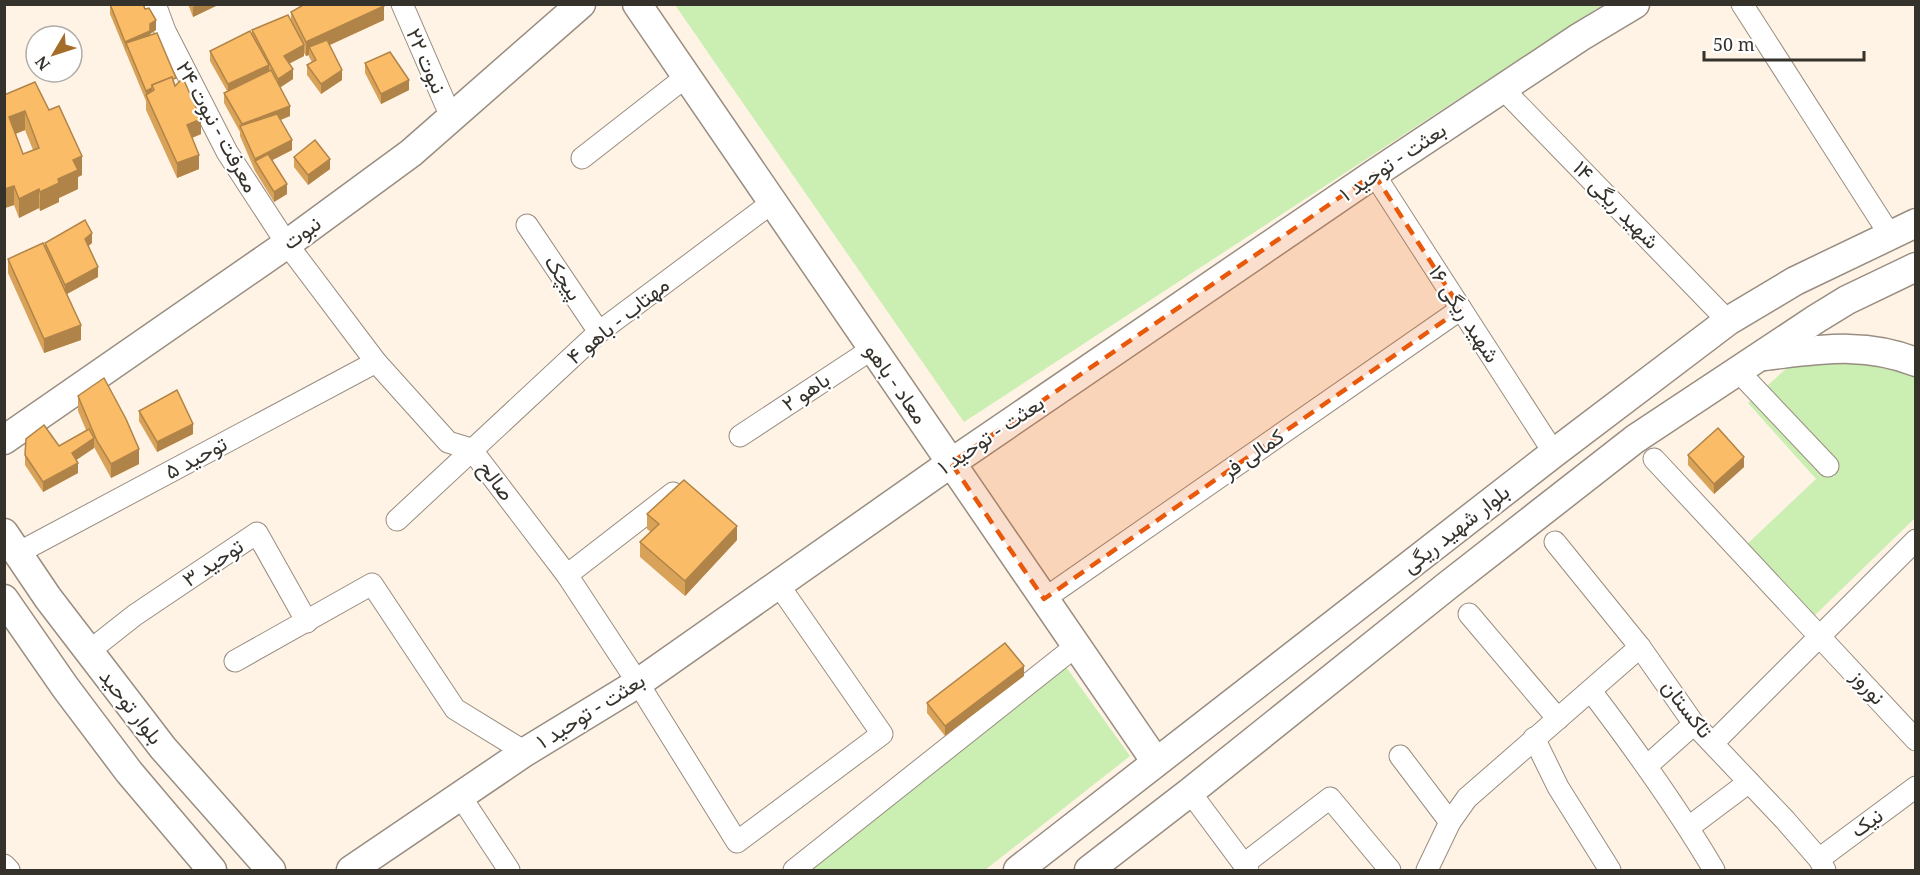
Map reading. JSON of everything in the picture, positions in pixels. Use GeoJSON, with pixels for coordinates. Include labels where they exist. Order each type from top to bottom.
{"type":"FeatureCollection","features":[{"type":"Feature","properties":{"kind":"street","name":"معرفت - نبوت ۲۴"},"geometry":{"type":"LineString","coordinates":[[155,4],[165,31],[227,152],[287,244]]}},
{"type":"Feature","properties":{"kind":"street","name":"نبوت ۲۲"},"geometry":{"type":"LineString","coordinates":[[402,4],[451,117]]}},
{"type":"Feature","properties":{"kind":"street","name":"نبوت"},"geometry":{"type":"LineString","coordinates":[[4,440],[287,244],[411,153],[581,4]]}},
{"type":"Feature","properties":{"kind":"street","name":"معاد - باهو"},"geometry":{"type":"LineString","coordinates":[[638,4],[1156,762]]}},
{"type":"Feature","properties":{"kind":"street","name":"بعثت - توحید ۱"},"geometry":{"type":"LineString","coordinates":[[351,870],[525,752],[638,683],[951,463],[1374,174],[1580,37],[1635,4]]}},
{"type":"Feature","properties":{"kind":"street"},"geometry":{"type":"LineString","coordinates":[[1742,4],[1890,235]]}},
{"type":"Feature","properties":{"kind":"street"},"geometry":{"type":"LineString","coordinates":[[582,158],[687,76]]}},
{"type":"Feature","properties":{"kind":"street","name":"شهید ریگی ۱۴"},"geometry":{"type":"LineString","coordinates":[[1503,89],[1728,321]]}},
{"type":"Feature","properties":{"kind":"street","name":"شهید ریگی ۱۶"},"geometry":{"type":"LineString","coordinates":[[1374,174],[1554,453]]}},
{"type":"Feature","properties":{"kind":"street","name":"مهتاب - باهو ۴"},"geometry":{"type":"LineString","coordinates":[[397,520],[471,448],[599,332],[773,202]]}},
{"type":"Feature","properties":{"kind":"street","name":"بلوار شهید ریگی"},"geometry":{"type":"LineString","coordinates":[[1018,870],[1554,453],[1728,321],[1795,280],[1916,223]]}},
{"type":"Feature","properties":{"kind":"street","name":"پیچک"},"geometry":{"type":"LineString","coordinates":[[527,225],[599,332]]}},
{"type":"Feature","properties":{"kind":"street","name":"صالح"},"geometry":{"type":"LineString","coordinates":[[287,244],[376,362],[448,442],[471,448],[567,575],[638,683],[736,842],[882,734],[778,584]]}},
{"type":"Feature","properties":{"kind":"street","name":"بلوار شهید ریگی"},"geometry":{"type":"LineString","coordinates":[[1089,870],[1635,439],[1847,300],[1916,267]]}},
{"type":"Feature","properties":{"kind":"street","name":"کمالی فر"},"geometry":{"type":"LineString","coordinates":[[1044,600],[1461,309]]}},
{"type":"Feature","properties":{"kind":"street"},"geometry":{"type":"LineString","coordinates":[[1828,466],[1747,364],[1838,347],[1878,350],[1916,362]]}},
{"type":"Feature","properties":{"kind":"street","name":"باهو ۲"},"geometry":{"type":"LineString","coordinates":[[740,436],[872,349]]}},
{"type":"Feature","properties":{"kind":"street","name":"توحید ۵"},"geometry":{"type":"LineString","coordinates":[[10,544],[376,362]]}},
{"type":"Feature","properties":{"kind":"street","name":"نوروز"},"geometry":{"type":"LineString","coordinates":[[1654,459],[1916,740]]}},
{"type":"Feature","properties":{"kind":"street"},"geometry":{"type":"LineString","coordinates":[[567,575],[684,485]]}},
{"type":"Feature","properties":{"kind":"street","name":"توحید ۳"},"geometry":{"type":"LineString","coordinates":[[88,651],[135,615],[257,533],[307,622]]}},
{"type":"Feature","properties":{"kind":"street"},"geometry":{"type":"LineString","coordinates":[[1713,743],[1916,540]]}},
{"type":"Feature","properties":{"kind":"street","name":"تاکستان"},"geometry":{"type":"LineString","coordinates":[[1555,542],[1640,647],[1694,724],[1785,820],[1822,865]]}},
{"type":"Feature","properties":{"kind":"street","name":"بلوار توحید"},"geometry":{"type":"LineString","coordinates":[[10,544],[88,651],[163,748],[271,870]]}},
{"type":"Feature","properties":{"kind":"street"},"geometry":{"type":"LineString","coordinates":[[235,661],[372,584],[454,709],[525,752]]}},
{"type":"Feature","properties":{"kind":"street","name":"بلوار توحید"},"geometry":{"type":"LineString","coordinates":[[4,599],[65,687],[129,772],[212,870]]}},
{"type":"Feature","properties":{"kind":"street"},"geometry":{"type":"LineString","coordinates":[[1469,614],[1558,719]]}},
{"type":"Feature","properties":{"kind":"street"},"geometry":{"type":"LineString","coordinates":[[794,870],[1076,646]]}},
{"type":"Feature","properties":{"kind":"street"},"geometry":{"type":"LineString","coordinates":[[1427,870],[1450,822],[1467,798],[1640,647]]}},
{"type":"Feature","properties":{"kind":"street"},"geometry":{"type":"LineString","coordinates":[[1591,691],[1648,765],[1714,870]]}},
{"type":"Feature","properties":{"kind":"street"},"geometry":{"type":"LineString","coordinates":[[1648,765],[1694,724]]}},
{"type":"Feature","properties":{"kind":"street"},"geometry":{"type":"LineString","coordinates":[[1534,738],[1558,787],[1606,869]]}},
{"type":"Feature","properties":{"kind":"street"},"geometry":{"type":"LineString","coordinates":[[1400,756],[1450,822]]}},
{"type":"Feature","properties":{"kind":"street"},"geometry":{"type":"LineString","coordinates":[[1689,827],[1749,782]]}},
{"type":"Feature","properties":{"kind":"street","name":"نیک"},"geometry":{"type":"LineString","coordinates":[[1822,865],[1916,787]]}},
{"type":"Feature","properties":{"kind":"street"},"geometry":{"type":"LineString","coordinates":[[1190,792],[1246,867],[1330,798],[1390,870]]}},
{"type":"Feature","properties":{"kind":"street"},"geometry":{"type":"LineString","coordinates":[[461,797],[509,870]]}},
{"type":"Feature","properties":{"kind":"street"},"geometry":{"type":"LineString","coordinates":[[4,865],[9,870]]}},
{"type":"Feature","properties":{"kind":"highlighted area"},"geometry":{"type":"Polygon","coordinates":[[[1374,174],[1461,309],[1044,599],[951,463],[1374,174]]]}},
{"type":"Feature","properties":{"kind":"green space"},"geometry":{"type":"Polygon","coordinates":[[[675,5],[1602,5],[964,422],[675,5]]]}},
{"type":"Feature","properties":{"kind":"green space"},"geometry":{"type":"Polygon","coordinates":[[[1834,356],[1915,367],[1915,518],[1812,618],[1744,547],[1816,479],[1748,403],[1787,368],[1834,356]]]}},
{"type":"Feature","properties":{"kind":"green space"},"geometry":{"type":"Polygon","coordinates":[[[1061,660],[1130,756],[985,870],[795,870],[1061,660]]]}},
{"type":"Feature","properties":{"kind":"building"},"geometry":{"type":"Polygon","coordinates":[[[110,4],[143,4],[145,9],[149,8],[156,20],[150,24],[150,31],[125,42],[110,4]]]}},
{"type":"Feature","properties":{"kind":"building"},"geometry":{"type":"Polygon","coordinates":[[[305,4],[383,4],[384,6],[306,42],[291,12],[305,4]]]}},
{"type":"Feature","properties":{"kind":"building"},"geometry":{"type":"Polygon","coordinates":[[[288,15],[304,45],[284,56],[293,69],[278,79],[252,30],[288,15]]]}},
{"type":"Feature","properties":{"kind":"building"},"geometry":{"type":"Polygon","coordinates":[[[250,31],[269,65],[228,84],[210,51],[250,31]]]}},
{"type":"Feature","properties":{"kind":"building"},"geometry":{"type":"Polygon","coordinates":[[[157,33],[176,78],[172,77],[152,85],[152,88],[146,91],[126,43],[157,33]]]}},
{"type":"Feature","properties":{"kind":"building"},"geometry":{"type":"Polygon","coordinates":[[[327,40],[342,70],[321,84],[307,65],[316,60],[309,47],[327,40]]]}},
{"type":"Feature","properties":{"kind":"building"},"geometry":{"type":"Polygon","coordinates":[[[390,52],[409,80],[381,94],[365,63],[390,52]]]}},
{"type":"Feature","properties":{"kind":"building"},"geometry":{"type":"Polygon","coordinates":[[[271,70],[290,106],[242,124],[224,93],[271,70]]]}},
{"type":"Feature","properties":{"kind":"building"},"geometry":{"type":"Polygon","coordinates":[[[172,77],[175,86],[183,78],[201,119],[187,125],[199,155],[177,163],[146,95],[154,90],[152,85],[172,77]]]}},
{"type":"Feature","properties":{"kind":"building"},"geometry":{"type":"Polygon","coordinates":[[[30,84],[36,84],[49,110],[59,106],[82,156],[73,160],[78,170],[58,179],[59,183],[40,192],[39,189],[19,199],[14,186],[4,188],[4,95],[30,84]],[[25,111],[9,117],[23,154],[39,148],[25,111]]]}},
{"type":"Feature","properties":{"kind":"building"},"geometry":{"type":"Polygon","coordinates":[[[277,114],[292,140],[255,159],[240,126],[277,114]]]}},
{"type":"Feature","properties":{"kind":"building"},"geometry":{"type":"Polygon","coordinates":[[[315,140],[330,159],[308,175],[294,157],[315,140]]]}},
{"type":"Feature","properties":{"kind":"building"},"geometry":{"type":"Polygon","coordinates":[[[268,154],[287,184],[274,192],[255,161],[268,154]]]}},
{"type":"Feature","properties":{"kind":"building"},"geometry":{"type":"Polygon","coordinates":[[[85,220],[92,233],[85,239],[98,267],[65,285],[45,243],[85,220]]]}},
{"type":"Feature","properties":{"kind":"building"},"geometry":{"type":"Polygon","coordinates":[[[43,243],[81,325],[44,339],[8,259],[43,243]]]}},
{"type":"Feature","properties":{"kind":"building"},"geometry":{"type":"Polygon","coordinates":[[[104,378],[139,449],[111,464],[97,441],[78,396],[104,378]]]}},
{"type":"Feature","properties":{"kind":"building"},"geometry":{"type":"Polygon","coordinates":[[[177,390],[193,424],[157,442],[139,411],[177,390]]]}},
{"type":"Feature","properties":{"kind":"building"},"geometry":{"type":"Polygon","coordinates":[[[44,425],[59,446],[89,429],[94,438],[72,453],[78,463],[43,482],[25,455],[26,439],[44,425]]]}},
{"type":"Feature","properties":{"kind":"building"},"geometry":{"type":"Polygon","coordinates":[[[1718,428],[1744,457],[1714,484],[1688,455],[1718,428]]]}},
{"type":"Feature","properties":{"kind":"building"},"geometry":{"type":"Polygon","coordinates":[[[684,480],[737,526],[685,581],[640,542],[659,524],[647,514],[684,480]]]}},
{"type":"Feature","properties":{"kind":"building"},"geometry":{"type":"Polygon","coordinates":[[[1005,643],[1024,666],[945,726],[927,703],[1005,643]]]}}]}
